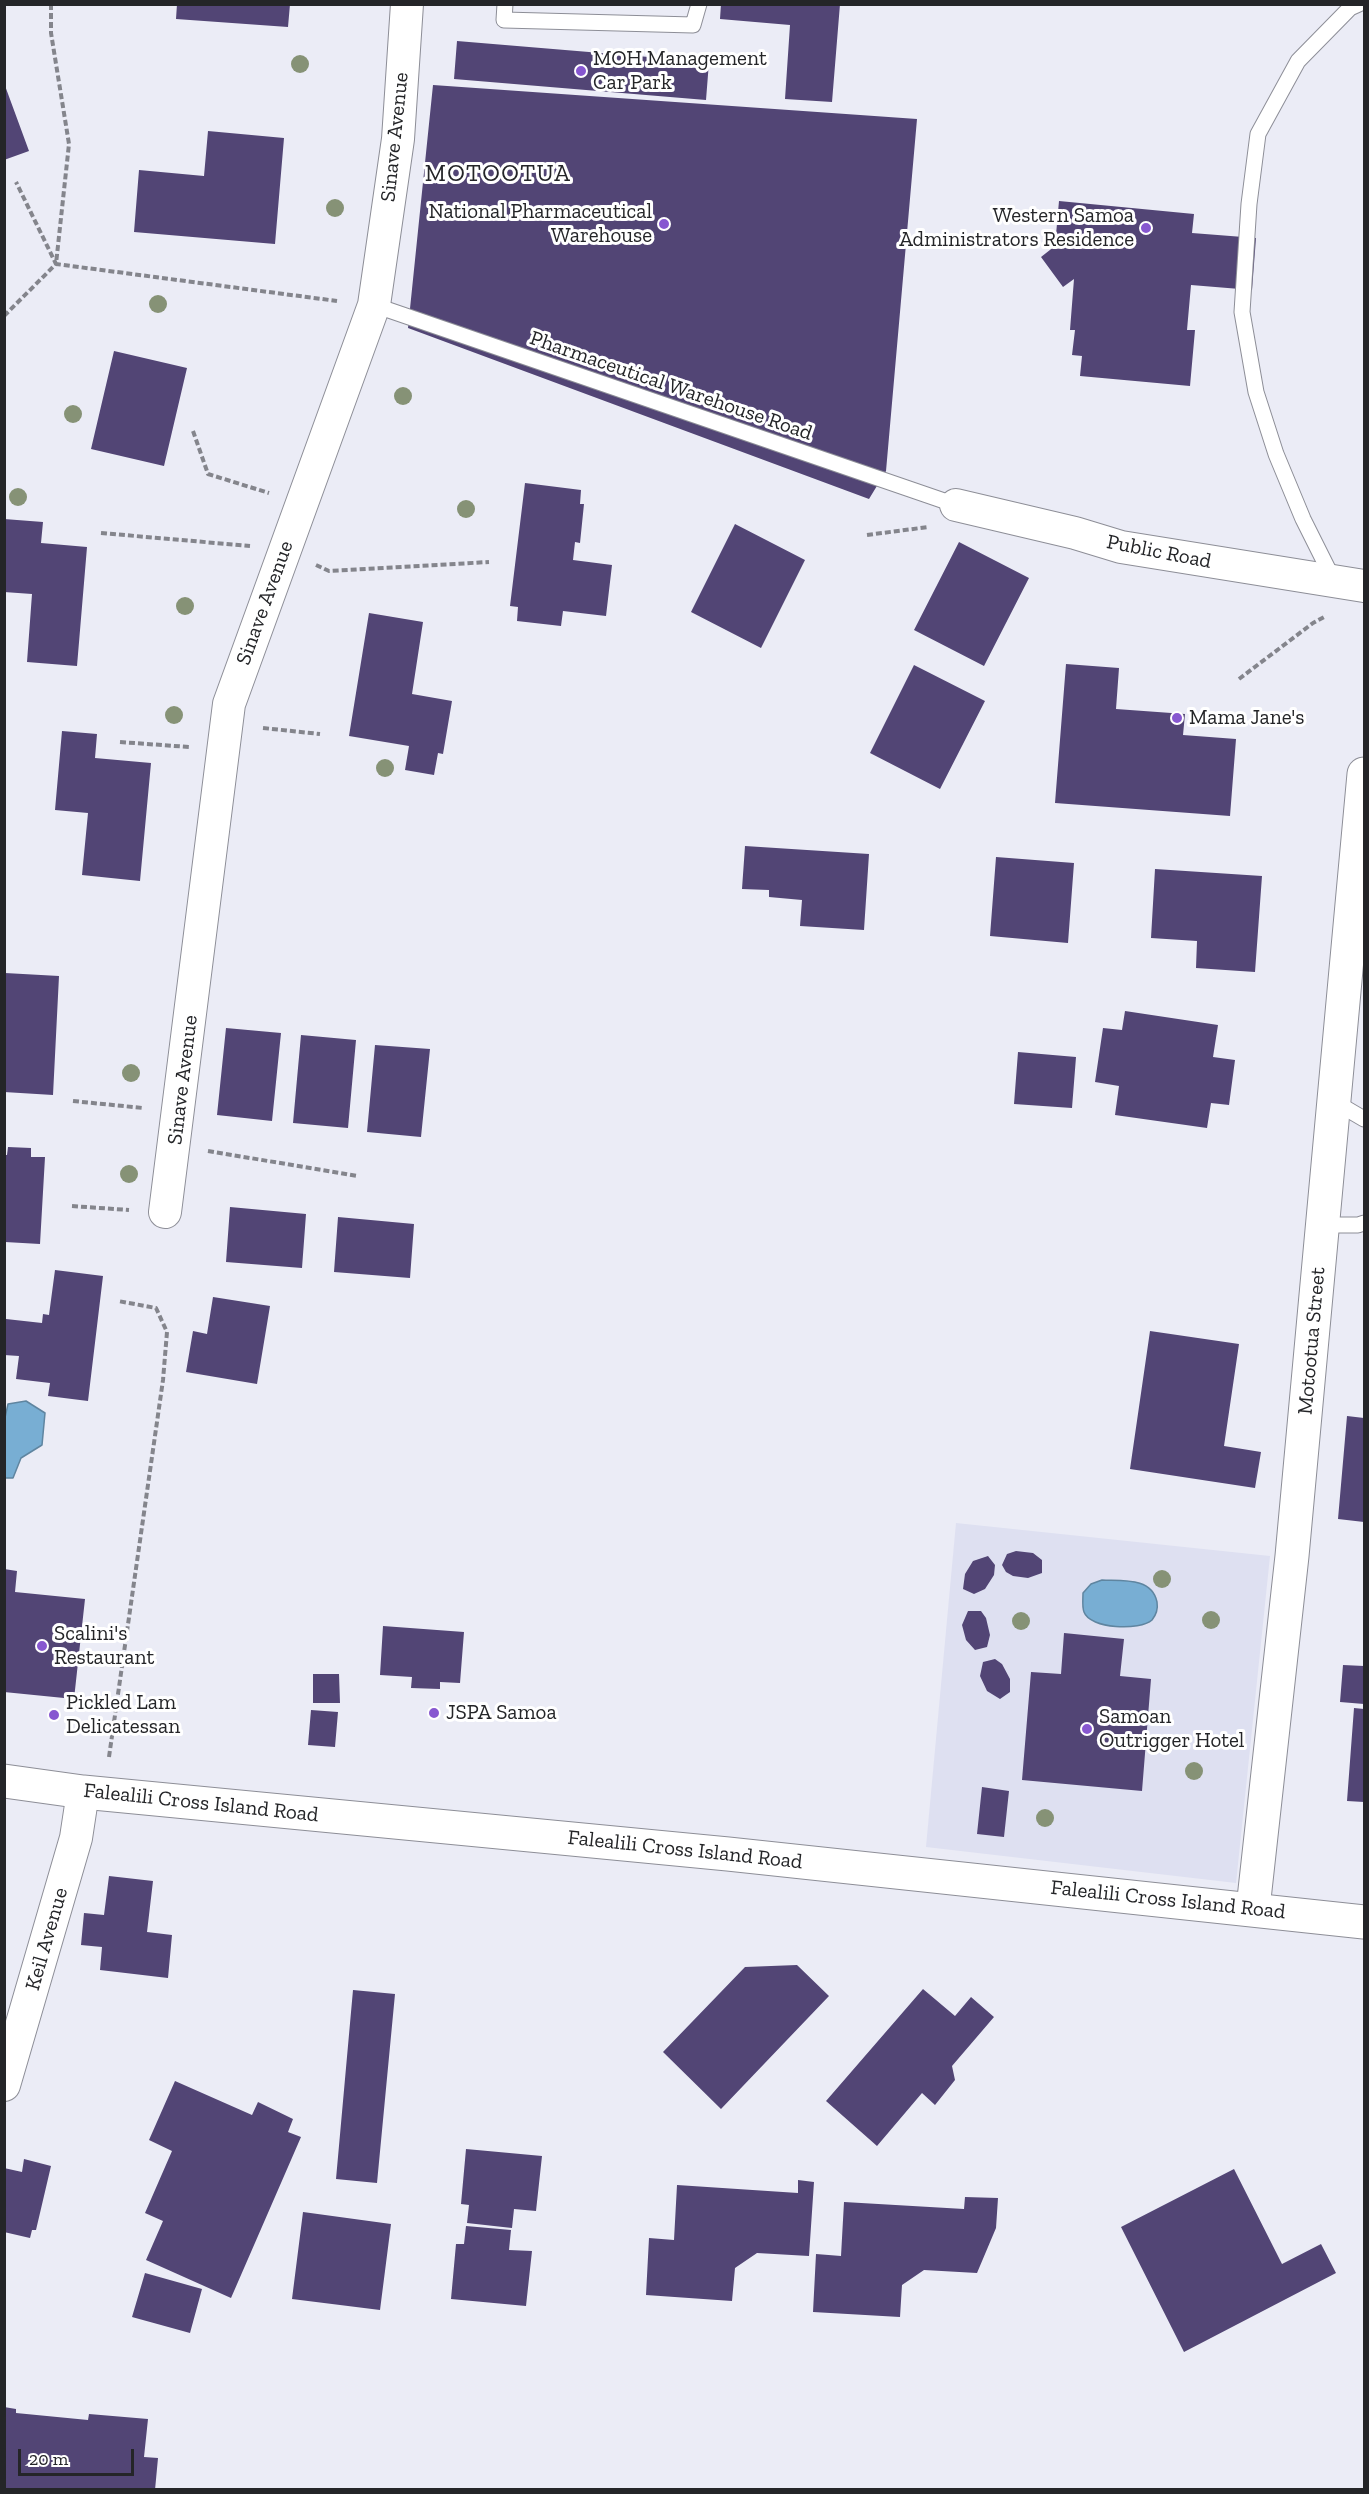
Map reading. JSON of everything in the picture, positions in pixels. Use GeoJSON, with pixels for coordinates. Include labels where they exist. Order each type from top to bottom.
{"type":"FeatureCollection","features":[{"type":"Feature","properties":{"kind":"main road","name":"Motootua Street"},"geometry":{"type":"LineString","coordinates":[[1253,1908],[1292,1556],[1365,774]]}},
{"type":"Feature","properties":{"kind":"main road","name":"Falealili Cross Island Road"},"geometry":{"type":"LineString","coordinates":[[4,1781],[93,1792],[1253,1908],[1365,1922]]}},
{"type":"Feature","properties":{"kind":"street","name":"Sinave Avenue"},"geometry":{"type":"LineString","coordinates":[[165,1212],[180,1112],[229,704],[374,305],[398,139],[407,4]]}},
{"type":"Feature","properties":{"kind":"street","name":"Public Road"},"geometry":{"type":"LineString","coordinates":[[956,506],[1075,533],[1121,547],[1349,583]]}},
{"type":"Feature","properties":{"kind":"street","name":"Keil Avenue"},"geometry":{"type":"LineString","coordinates":[[4,2085],[76,1838],[93,1792]]}},
{"type":"Feature","properties":{"kind":"lane"},"geometry":{"type":"LineString","coordinates":[[505,4],[504,20],[693,25],[699,4]]}},
{"type":"Feature","properties":{"kind":"lane"},"geometry":{"type":"LineString","coordinates":[[1349,583],[1303,519],[1276,454],[1256,392],[1242,312],[1249,204],[1258,134],[1298,61],[1350,8],[1359,4]]}},
{"type":"Feature","properties":{"kind":"lane","name":"Pharmaceutical Warehouse Road"},"geometry":{"type":"LineString","coordinates":[[374,305],[956,506]]}},
{"type":"Feature","properties":{"kind":"lane"},"geometry":{"type":"LineString","coordinates":[[1335,1102],[1365,1119]]}},
{"type":"Feature","properties":{"kind":"lane"},"geometry":{"type":"LineString","coordinates":[[1322,1226],[1358,1226],[1365,1223]]}},
{"type":"Feature","properties":{"kind":"path"},"geometry":{"type":"LineString","coordinates":[[4,316],[56,264],[69,144],[51,33],[51,4]]}},
{"type":"Feature","properties":{"kind":"path"},"geometry":{"type":"LineString","coordinates":[[16,182],[56,264]]}},
{"type":"Feature","properties":{"kind":"path"},"geometry":{"type":"LineString","coordinates":[[56,264],[374,305]]}},
{"type":"Feature","properties":{"kind":"path"},"geometry":{"type":"LineString","coordinates":[[193,431],[208,474],[302,503]]}},
{"type":"Feature","properties":{"kind":"path"},"geometry":{"type":"LineString","coordinates":[[101,533],[284,549],[329,571],[489,562]]}},
{"type":"Feature","properties":{"kind":"path"},"geometry":{"type":"LineString","coordinates":[[1239,679],[1313,623],[1334,613]]}},
{"type":"Feature","properties":{"kind":"path"},"geometry":{"type":"LineString","coordinates":[[120,742],[320,734]]}},
{"type":"Feature","properties":{"kind":"path"},"geometry":{"type":"LineString","coordinates":[[73,1101],[180,1112]]}},
{"type":"Feature","properties":{"kind":"path"},"geometry":{"type":"LineString","coordinates":[[175,1145],[358,1176]]}},
{"type":"Feature","properties":{"kind":"path"},"geometry":{"type":"LineString","coordinates":[[72,1206],[165,1212]]}},
{"type":"Feature","properties":{"kind":"path"},"geometry":{"type":"LineString","coordinates":[[93,1792],[163,1380],[167,1332],[156,1308],[118,1301]]}},
{"type":"Feature","properties":{"kind":"shaded area"},"geometry":{"type":"Polygon","coordinates":[[[956,1523],[1270,1556],[1236,1883],[926,1847],[956,1523]]]}},
{"type":"Feature","properties":{"kind":"water"},"geometry":{"type":"Polygon","coordinates":[[[26,1401],[45,1413],[42,1445],[21,1458],[13,1478],[5,1478],[4,1422],[8,1404],[26,1401]]]}},
{"type":"Feature","properties":{"kind":"water"},"geometry":{"type":"Polygon","coordinates":[[[1102,1580],[1135,1582],[1149,1588],[1157,1602],[1155,1616],[1146,1624],[1127,1627],[1105,1625],[1088,1618],[1083,1610],[1083,1593],[1091,1584],[1102,1580]]]}},
{"type":"Feature","properties":{"kind":"building"},"geometry":{"type":"Polygon","coordinates":[[[177,4],[290,4],[288,27],[176,19],[177,4]]]}},
{"type":"Feature","properties":{"kind":"building"},"geometry":{"type":"Polygon","coordinates":[[[721,4],[840,4],[832,102],[785,99],[790,25],[720,19],[721,4]]]}},
{"type":"Feature","properties":{"kind":"building","name":"MOH Management Car Park"},"geometry":{"type":"Polygon","coordinates":[[[457,41],[709,62],[706,100],[454,79],[457,41]]]}},
{"type":"Feature","properties":{"kind":"building"},"geometry":{"type":"Polygon","coordinates":[[[4,83],[29,151],[4,160],[4,83]]]}},
{"type":"Feature","properties":{"kind":"building","name":"National Pharmaceutical Warehouse"},"geometry":{"type":"Polygon","coordinates":[[[433,85],[917,119],[886,471],[869,499],[408,328],[433,85]]]}},
{"type":"Feature","properties":{"kind":"building"},"geometry":{"type":"Polygon","coordinates":[[[208,131],[284,138],[275,244],[134,232],[139,170],[204,176],[208,131]]]}},
{"type":"Feature","properties":{"kind":"building"},"geometry":{"type":"Polygon","coordinates":[[[1059,201],[1194,214],[1192,233],[1256,238],[1252,290],[1191,285],[1187,330],[1195,330],[1190,386],[1080,376],[1082,356],[1072,355],[1075,330],[1070,330],[1074,279],[1063,287],[1041,257],[1055,246],[1059,201]]]}},
{"type":"Feature","properties":{"kind":"building"},"geometry":{"type":"Polygon","coordinates":[[[114,351],[187,368],[164,466],[91,449],[114,351]]]}},
{"type":"Feature","properties":{"kind":"building"},"geometry":{"type":"Polygon","coordinates":[[[525,483],[581,490],[580,504],[584,504],[580,543],[575,542],[573,560],[612,565],[606,616],[563,611],[561,626],[517,621],[518,607],[510,606],[525,483]]]}},
{"type":"Feature","properties":{"kind":"building"},"geometry":{"type":"Polygon","coordinates":[[[4,519],[43,522],[41,543],[87,547],[77,666],[27,662],[32,594],[4,592],[4,519]]]}},
{"type":"Feature","properties":{"kind":"building"},"geometry":{"type":"Polygon","coordinates":[[[735,524],[805,560],[761,648],[691,612],[735,524]]]}},
{"type":"Feature","properties":{"kind":"building"},"geometry":{"type":"Polygon","coordinates":[[[959,542],[1029,578],[984,666],[914,630],[959,542]]]}},
{"type":"Feature","properties":{"kind":"building"},"geometry":{"type":"Polygon","coordinates":[[[369,613],[423,622],[412,694],[452,701],[443,754],[438,753],[434,775],[405,770],[409,746],[349,736],[369,613]]]}},
{"type":"Feature","properties":{"kind":"building"},"geometry":{"type":"Polygon","coordinates":[[[1066,664],[1119,668],[1116,709],[1185,714],[1183,735],[1236,739],[1230,816],[1055,803],[1066,664]]]}},
{"type":"Feature","properties":{"kind":"building"},"geometry":{"type":"Polygon","coordinates":[[[914,665],[985,701],[940,789],[870,753],[914,665]]]}},
{"type":"Feature","properties":{"kind":"building"},"geometry":{"type":"Polygon","coordinates":[[[62,731],[97,734],[95,758],[151,763],[140,881],[82,875],[88,813],[55,810],[62,731]]]}},
{"type":"Feature","properties":{"kind":"building"},"geometry":{"type":"Polygon","coordinates":[[[745,846],[869,854],[864,930],[800,926],[802,900],[769,897],[769,890],[742,889],[745,846]]]}},
{"type":"Feature","properties":{"kind":"building"},"geometry":{"type":"Polygon","coordinates":[[[996,857],[1074,863],[1068,943],[990,936],[996,857]]]}},
{"type":"Feature","properties":{"kind":"building"},"geometry":{"type":"Polygon","coordinates":[[[1155,869],[1262,876],[1255,972],[1196,968],[1197,941],[1151,938],[1155,869]]]}},
{"type":"Feature","properties":{"kind":"building"},"geometry":{"type":"Polygon","coordinates":[[[5,973],[59,976],[53,1095],[4,1092],[5,973]]]}},
{"type":"Feature","properties":{"kind":"building"},"geometry":{"type":"Polygon","coordinates":[[[1125,1011],[1218,1025],[1213,1057],[1235,1060],[1229,1105],[1211,1103],[1207,1128],[1115,1115],[1119,1086],[1095,1082],[1103,1028],[1122,1030],[1125,1011]]]}},
{"type":"Feature","properties":{"kind":"building"},"geometry":{"type":"Polygon","coordinates":[[[226,1028],[281,1033],[272,1121],[217,1115],[226,1028]]]}},
{"type":"Feature","properties":{"kind":"building"},"geometry":{"type":"Polygon","coordinates":[[[301,1035],[356,1040],[348,1128],[293,1123],[301,1035]]]}},
{"type":"Feature","properties":{"kind":"building"},"geometry":{"type":"Polygon","coordinates":[[[375,1045],[430,1049],[421,1137],[367,1132],[375,1045]]]}},
{"type":"Feature","properties":{"kind":"building"},"geometry":{"type":"Polygon","coordinates":[[[1018,1052],[1076,1057],[1072,1108],[1014,1104],[1018,1052]]]}},
{"type":"Feature","properties":{"kind":"building"},"geometry":{"type":"Polygon","coordinates":[[[8,1147],[31,1148],[31,1157],[45,1157],[40,1244],[5,1242],[5,1155],[7,1155],[8,1147]]]}},
{"type":"Feature","properties":{"kind":"building"},"geometry":{"type":"Polygon","coordinates":[[[230,1207],[306,1214],[302,1268],[226,1262],[230,1207]]]}},
{"type":"Feature","properties":{"kind":"building"},"geometry":{"type":"Polygon","coordinates":[[[338,1217],[414,1224],[410,1278],[334,1272],[338,1217]]]}},
{"type":"Feature","properties":{"kind":"building"},"geometry":{"type":"Polygon","coordinates":[[[55,1270],[103,1276],[88,1401],[48,1396],[50,1383],[16,1379],[19,1356],[4,1355],[6,1319],[42,1323],[43,1314],[49,1315],[55,1270]]]}},
{"type":"Feature","properties":{"kind":"building"},"geometry":{"type":"Polygon","coordinates":[[[213,1297],[270,1306],[257,1384],[186,1372],[193,1331],[207,1334],[213,1297]]]}},
{"type":"Feature","properties":{"kind":"building"},"geometry":{"type":"Polygon","coordinates":[[[1150,1331],[1239,1344],[1224,1446],[1261,1452],[1255,1488],[1130,1469],[1150,1331]]]}},
{"type":"Feature","properties":{"kind":"building"},"geometry":{"type":"Polygon","coordinates":[[[1347,1416],[1364,1418],[1364,1522],[1338,1519],[1347,1416]]]}},
{"type":"Feature","properties":{"kind":"building"},"geometry":{"type":"Polygon","coordinates":[[[1016,1551],[1033,1553],[1042,1560],[1042,1573],[1028,1578],[1013,1576],[1006,1572],[1002,1565],[1007,1554],[1016,1551]]]}},
{"type":"Feature","properties":{"kind":"building"},"geometry":{"type":"Polygon","coordinates":[[[988,1556],[995,1565],[994,1575],[985,1589],[974,1594],[963,1589],[965,1574],[973,1561],[988,1556]]]}},
{"type":"Feature","properties":{"kind":"building","name":"Scalini's Restaurant"},"geometry":{"type":"Polygon","coordinates":[[[4,1569],[17,1571],[15,1592],[85,1599],[74,1699],[4,1692],[4,1569]]]}},
{"type":"Feature","properties":{"kind":"building"},"geometry":{"type":"Polygon","coordinates":[[[968,1611],[981,1611],[986,1618],[990,1635],[987,1647],[975,1650],[966,1640],[962,1625],[968,1611]]]}},
{"type":"Feature","properties":{"kind":"building"},"geometry":{"type":"Polygon","coordinates":[[[383,1626],[464,1632],[460,1683],[440,1682],[440,1689],[411,1688],[412,1677],[380,1675],[383,1626]]]}},
{"type":"Feature","properties":{"kind":"building","name":"Samoan Outrigger Hotel"},"geometry":{"type":"Polygon","coordinates":[[[1064,1633],[1124,1639],[1120,1676],[1151,1679],[1142,1791],[1022,1780],[1031,1672],[1061,1674],[1064,1633]]]}},
{"type":"Feature","properties":{"kind":"building"},"geometry":{"type":"Polygon","coordinates":[[[995,1659],[1002,1664],[1010,1679],[1010,1692],[1000,1699],[987,1691],[980,1676],[983,1662],[995,1659]]]}},
{"type":"Feature","properties":{"kind":"building"},"geometry":{"type":"Polygon","coordinates":[[[1343,1665],[1364,1666],[1364,1704],[1340,1702],[1343,1665]]]}},
{"type":"Feature","properties":{"kind":"building"},"geometry":{"type":"Polygon","coordinates":[[[313,1674],[339,1674],[340,1703],[313,1703],[313,1674]]]}},
{"type":"Feature","properties":{"kind":"building"},"geometry":{"type":"Polygon","coordinates":[[[1354,1708],[1364,1709],[1364,1802],[1347,1801],[1354,1708]]]}},
{"type":"Feature","properties":{"kind":"building"},"geometry":{"type":"Polygon","coordinates":[[[311,1710],[338,1712],[335,1747],[308,1745],[311,1710]]]}},
{"type":"Feature","properties":{"kind":"building"},"geometry":{"type":"Polygon","coordinates":[[[982,1787],[1009,1791],[1004,1837],[977,1834],[982,1787]]]}},
{"type":"Feature","properties":{"kind":"building"},"geometry":{"type":"Polygon","coordinates":[[[109,1876],[153,1881],[147,1932],[172,1935],[168,1978],[100,1970],[102,1947],[81,1945],[84,1913],[104,1915],[109,1876]]]}},
{"type":"Feature","properties":{"kind":"building"},"geometry":{"type":"Polygon","coordinates":[[[797,1965],[829,1996],[721,2109],[663,2052],[745,1967],[797,1965]]]}},
{"type":"Feature","properties":{"kind":"building"},"geometry":{"type":"Polygon","coordinates":[[[923,1989],[955,2016],[971,1997],[994,2017],[952,2066],[955,2080],[935,2105],[922,2093],[877,2146],[826,2101],[923,1989]]]}},
{"type":"Feature","properties":{"kind":"building"},"geometry":{"type":"Polygon","coordinates":[[[353,1990],[395,1994],[377,2183],[336,2179],[353,1990]]]}},
{"type":"Feature","properties":{"kind":"building"},"geometry":{"type":"Polygon","coordinates":[[[175,2081],[252,2115],[258,2102],[293,2119],[288,2132],[301,2137],[231,2298],[146,2260],[163,2221],[145,2213],[172,2151],[149,2140],[175,2081]]]}},
{"type":"Feature","properties":{"kind":"building"},"geometry":{"type":"Polygon","coordinates":[[[466,2149],[542,2156],[536,2211],[514,2209],[512,2228],[467,2223],[469,2205],[461,2204],[466,2149]]]}},
{"type":"Feature","properties":{"kind":"building"},"geometry":{"type":"Polygon","coordinates":[[[24,2159],[51,2166],[36,2230],[32,2230],[30,2238],[4,2232],[4,2168],[22,2172],[24,2159]]]}},
{"type":"Feature","properties":{"kind":"building"},"geometry":{"type":"Polygon","coordinates":[[[1234,2169],[1282,2264],[1321,2244],[1336,2273],[1184,2352],[1121,2227],[1234,2169]]]}},
{"type":"Feature","properties":{"kind":"building"},"geometry":{"type":"Polygon","coordinates":[[[798,2180],[814,2182],[809,2256],[757,2253],[735,2268],[732,2301],[646,2295],[649,2238],[674,2240],[677,2185],[798,2193],[798,2180]]]}},
{"type":"Feature","properties":{"kind":"building"},"geometry":{"type":"Polygon","coordinates":[[[965,2197],[998,2198],[996,2228],[977,2273],[924,2270],[902,2285],[900,2317],[813,2312],[816,2254],[841,2256],[844,2202],[964,2209],[965,2197]]]}},
{"type":"Feature","properties":{"kind":"building"},"geometry":{"type":"Polygon","coordinates":[[[303,2212],[391,2224],[380,2310],[292,2299],[303,2212]]]}},
{"type":"Feature","properties":{"kind":"building"},"geometry":{"type":"Polygon","coordinates":[[[466,2226],[511,2230],[509,2250],[532,2251],[526,2306],[451,2299],[456,2244],[464,2244],[466,2226]]]}},
{"type":"Feature","properties":{"kind":"building"},"geometry":{"type":"Polygon","coordinates":[[[145,2273],[202,2289],[190,2333],[132,2317],[145,2273]]]}},
{"type":"Feature","properties":{"kind":"building"},"geometry":{"type":"Polygon","coordinates":[[[4,2407],[16,2409],[16,2413],[88,2420],[89,2414],[148,2419],[144,2457],[158,2458],[155,2490],[4,2490],[4,2407]]]}},
{"type":"Feature","properties":{"kind":"place","name":"MOH Management Car Park"},"geometry":{"type":"Point","coordinates":[581,71]}},
{"type":"Feature","properties":{"kind":"place","name":"National Pharmaceutical Warehouse"},"geometry":{"type":"Point","coordinates":[664,224]}},
{"type":"Feature","properties":{"kind":"place","name":"Western Samoa Administrators Residence"},"geometry":{"type":"Point","coordinates":[1146,228]}},
{"type":"Feature","properties":{"kind":"place","name":"Mama Jane's"},"geometry":{"type":"Point","coordinates":[1177,718]}},
{"type":"Feature","properties":{"kind":"place","name":"Scalini's Restaurant"},"geometry":{"type":"Point","coordinates":[42,1646]}},
{"type":"Feature","properties":{"kind":"place","name":"JSPA Samoa"},"geometry":{"type":"Point","coordinates":[434,1713]}},
{"type":"Feature","properties":{"kind":"place","name":"Pickled Lam Delicatessan"},"geometry":{"type":"Point","coordinates":[54,1715]}},
{"type":"Feature","properties":{"kind":"place","name":"Samoan Outrigger Hotel"},"geometry":{"type":"Point","coordinates":[1087,1729]}},
{"type":"Feature","properties":{"kind":"district","name":"MOTOOTUA"},"geometry":{"type":"Point","coordinates":[498,174]}}]}
